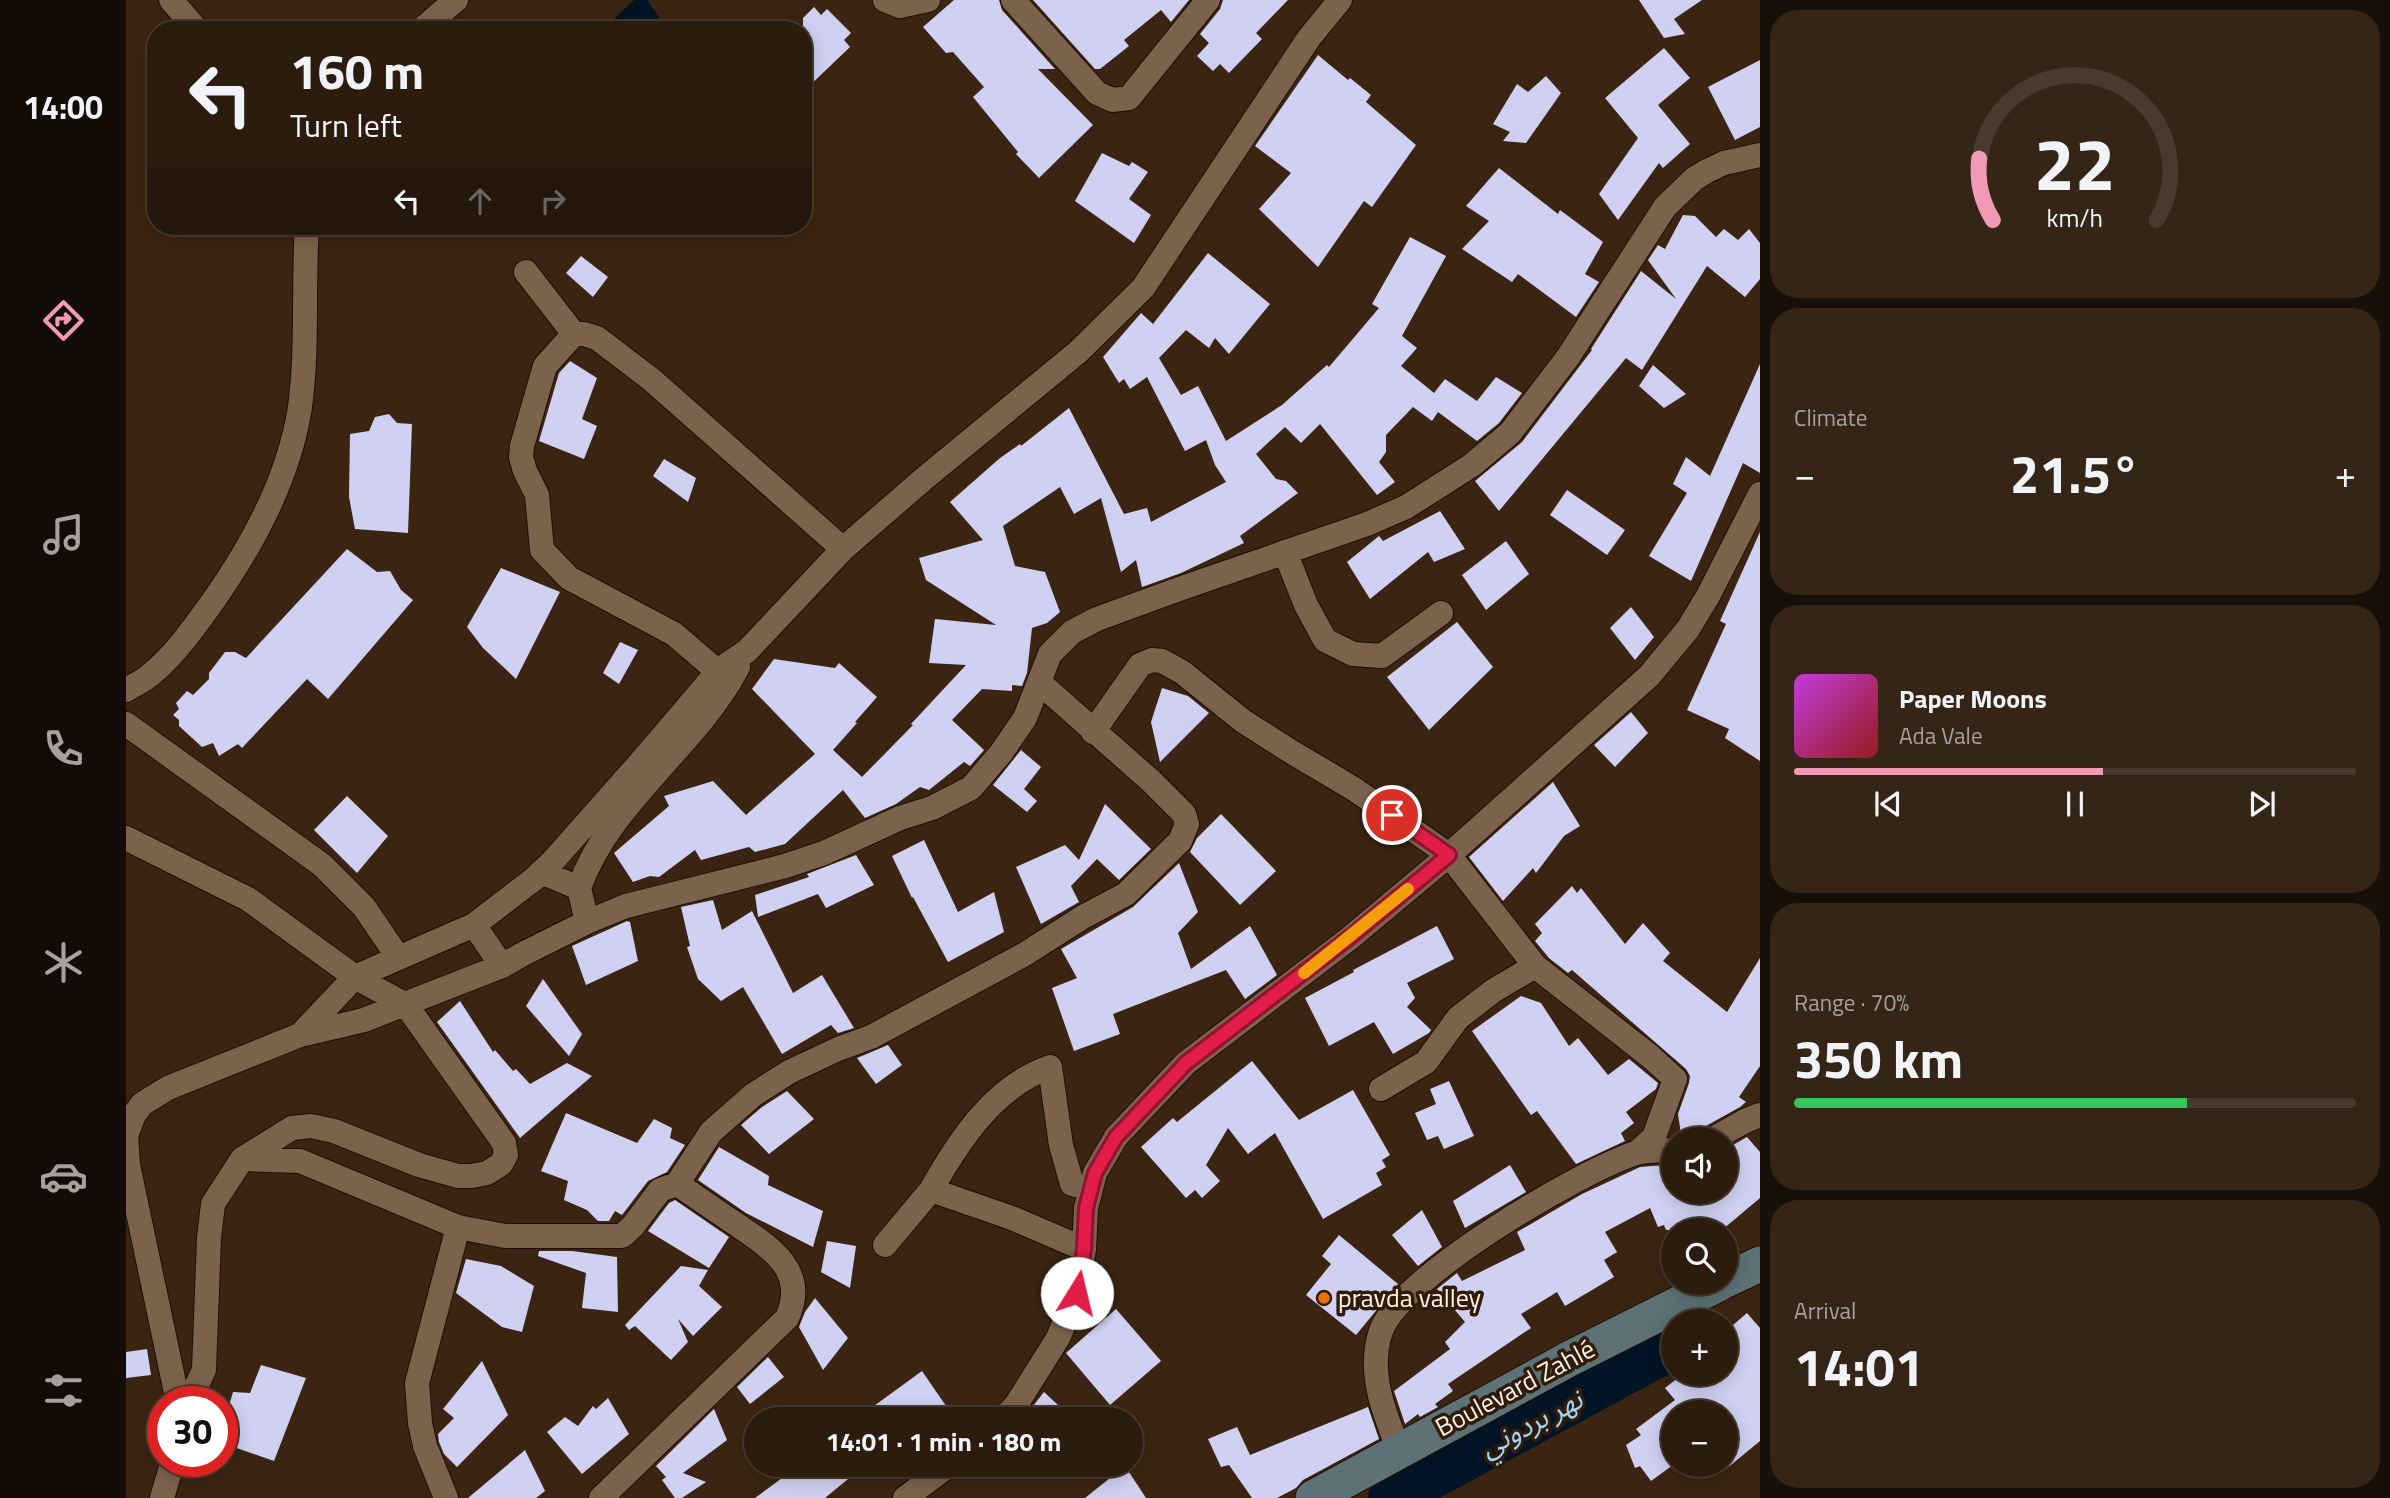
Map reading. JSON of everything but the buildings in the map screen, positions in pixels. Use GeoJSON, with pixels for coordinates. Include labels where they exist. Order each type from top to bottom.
{"type":"FeatureCollection","features":[{"type":"Feature","properties":{"kind":"main road"},"geometry":{"type":"LineString","coordinates":[[1738,1274],[1760,1264]]}},
{"type":"Feature","properties":{"kind":"main road","name":"Boulevard Zahlé"},"geometry":{"type":"LineString","coordinates":[[1313,1498],[1569,1359],[1696,1295]]}},
{"type":"Feature","properties":{"kind":"street"},"geometry":{"type":"LineString","coordinates":[[171,0],[189,21]]}},
{"type":"Feature","properties":{"kind":"street"},"geometry":{"type":"LineString","coordinates":[[432,21],[456,0]]}},
{"type":"Feature","properties":{"kind":"street"},"geometry":{"type":"LineString","coordinates":[[885,0],[900,6],[928,0]]}},
{"type":"Feature","properties":{"kind":"street"},"geometry":{"type":"LineString","coordinates":[[1013,0],[1097,93],[1112,100],[1129,98],[1208,0]]}},
{"type":"Feature","properties":{"kind":"street"},"geometry":{"type":"LineString","coordinates":[[300,1035],[355,977],[474,925],[541,872],[645,757],[843,549],[1078,352],[1143,288],[1309,38],[1340,0]]}},
{"type":"Feature","properties":{"kind":"street"},"geometry":{"type":"LineString","coordinates":[[175,1386],[128,1165],[126,1135],[142,1104],[168,1088],[300,1035],[364,1020],[502,966],[587,922],[626,906],[785,866],[824,853],[900,818],[932,808],[971,788],[1001,753],[1025,718],[1051,654],[1072,632],[1097,619],[1367,524],[1406,507],[1472,465],[1510,433],[1568,357],[1665,207],[1694,179],[1707,171],[1724,163],[1760,155]]}},
{"type":"Feature","properties":{"kind":"street"},"geometry":{"type":"LineString","coordinates":[[126,690],[149,677],[191,633],[239,565],[256,537],[291,450],[300,407],[304,358],[306,235]]}},
{"type":"Feature","properties":{"kind":"street"},"geometry":{"type":"LineString","coordinates":[[526,272],[574,334]]}},
{"type":"Feature","properties":{"kind":"street"},"geometry":{"type":"LineString","coordinates":[[725,676],[674,635],[569,578],[542,550],[537,495],[525,471],[521,457],[522,446],[545,366],[574,334],[597,338],[652,380],[843,549]]}},
{"type":"Feature","properties":{"kind":"street"},"geometry":{"type":"LineString","coordinates":[[1014,1407],[1058,1338],[1077,1293],[1084,1249],[1086,1208],[1095,1173],[1116,1137],[1186,1063],[1340,945],[1449,855],[1649,676],[1688,629],[1757,505]]}},
{"type":"Feature","properties":{"kind":"street"},"geometry":{"type":"LineString","coordinates":[[1285,552],[1306,605],[1325,640],[1353,654],[1382,656],[1441,613]]}},
{"type":"Feature","properties":{"kind":"street"},"geometry":{"type":"LineString","coordinates":[[1093,732],[1140,665],[1152,660],[1161,662],[1182,672],[1243,721],[1354,789],[1449,855],[1535,966],[1675,1079],[1654,1137],[1638,1152]]}},
{"type":"Feature","properties":{"kind":"street"},"geometry":{"type":"LineString","coordinates":[[587,922],[579,888],[587,864],[632,799],[709,710],[725,676]]}},
{"type":"Feature","properties":{"kind":"street"},"geometry":{"type":"LineString","coordinates":[[242,1159],[300,1161],[458,1227],[505,1236],[622,1236],[634,1226],[660,1190],[677,1184],[711,1132],[753,1095],[789,1072],[871,1037],[1025,954],[1083,917],[1126,894],[1166,858],[1180,841],[1187,824],[1184,814],[1151,781],[1040,683]]}},
{"type":"Feature","properties":{"kind":"street"},"geometry":{"type":"LineString","coordinates":[[126,724],[321,865],[365,907],[398,957]]}},
{"type":"Feature","properties":{"kind":"street"},"geometry":{"type":"LineString","coordinates":[[126,838],[248,899],[355,977],[406,1005],[504,1143],[506,1155],[501,1164],[487,1173],[458,1176],[419,1165],[334,1131],[311,1126],[292,1128],[242,1159],[214,1204],[209,1238],[204,1370],[196,1386]]}},
{"type":"Feature","properties":{"kind":"street"},"geometry":{"type":"LineString","coordinates":[[541,872],[579,888]]}},
{"type":"Feature","properties":{"kind":"street"},"geometry":{"type":"LineString","coordinates":[[474,925],[502,966]]}},
{"type":"Feature","properties":{"kind":"street"},"geometry":{"type":"LineString","coordinates":[[1381,1089],[1426,1062],[1458,1018],[1493,991],[1535,966]]}},
{"type":"Feature","properties":{"kind":"street"},"geometry":{"type":"LineString","coordinates":[[885,1245],[931,1190],[951,1154],[988,1108],[1031,1073],[1050,1067],[1061,1145],[1072,1184],[1091,1189]]}},
{"type":"Feature","properties":{"kind":"street"},"geometry":{"type":"LineString","coordinates":[[1734,1127],[1760,1115]]}},
{"type":"Feature","properties":{"kind":"street"},"geometry":{"type":"LineString","coordinates":[[1399,1450],[1380,1396],[1376,1348],[1387,1318],[1457,1252],[1596,1170],[1638,1152],[1661,1151]]}},
{"type":"Feature","properties":{"kind":"street"},"geometry":{"type":"LineString","coordinates":[[601,1498],[780,1325],[791,1309],[793,1291],[790,1274],[779,1256],[677,1184]]}},
{"type":"Feature","properties":{"kind":"street"},"geometry":{"type":"LineString","coordinates":[[931,1190],[1012,1218],[1084,1249]]}},
{"type":"Feature","properties":{"kind":"street"},"geometry":{"type":"LineString","coordinates":[[446,1498],[425,1447],[417,1383],[458,1227]]}},
{"type":"Feature","properties":{"kind":"street"},"geometry":{"type":"LineString","coordinates":[[162,1498],[168,1477]]}},
{"type":"Feature","properties":{"kind":"street"},"geometry":{"type":"LineString","coordinates":[[905,1498],[933,1477]]}},
{"type":"Feature","properties":{"kind":"water"},"geometry":{"type":"Polygon","coordinates":[[[634,0],[647,0],[659,17],[653,21],[614,19],[634,0]]]}},
{"type":"Feature","properties":{"kind":"waterway","name":"نهر بردوني"},"geometry":{"type":"LineString","coordinates":[[1391,1498],[1661,1352]]}},
{"type":"Feature","properties":{"kind":"slow traffic"},"geometry":{"type":"LineString","coordinates":[[1304,973],[1408,889]]}},
{"type":"Feature","properties":{"kind":"place","name":"pravda valley"},"geometry":{"type":"Point","coordinates":[1324,1298]}},
{"type":"Feature","properties":{"kind":"route"},"geometry":{"type":"LineString","coordinates":[[1077,1293],[1084,1249],[1086,1208],[1095,1173],[1116,1137],[1186,1063],[1350,937],[1449,855],[1392,815]]}}]}
